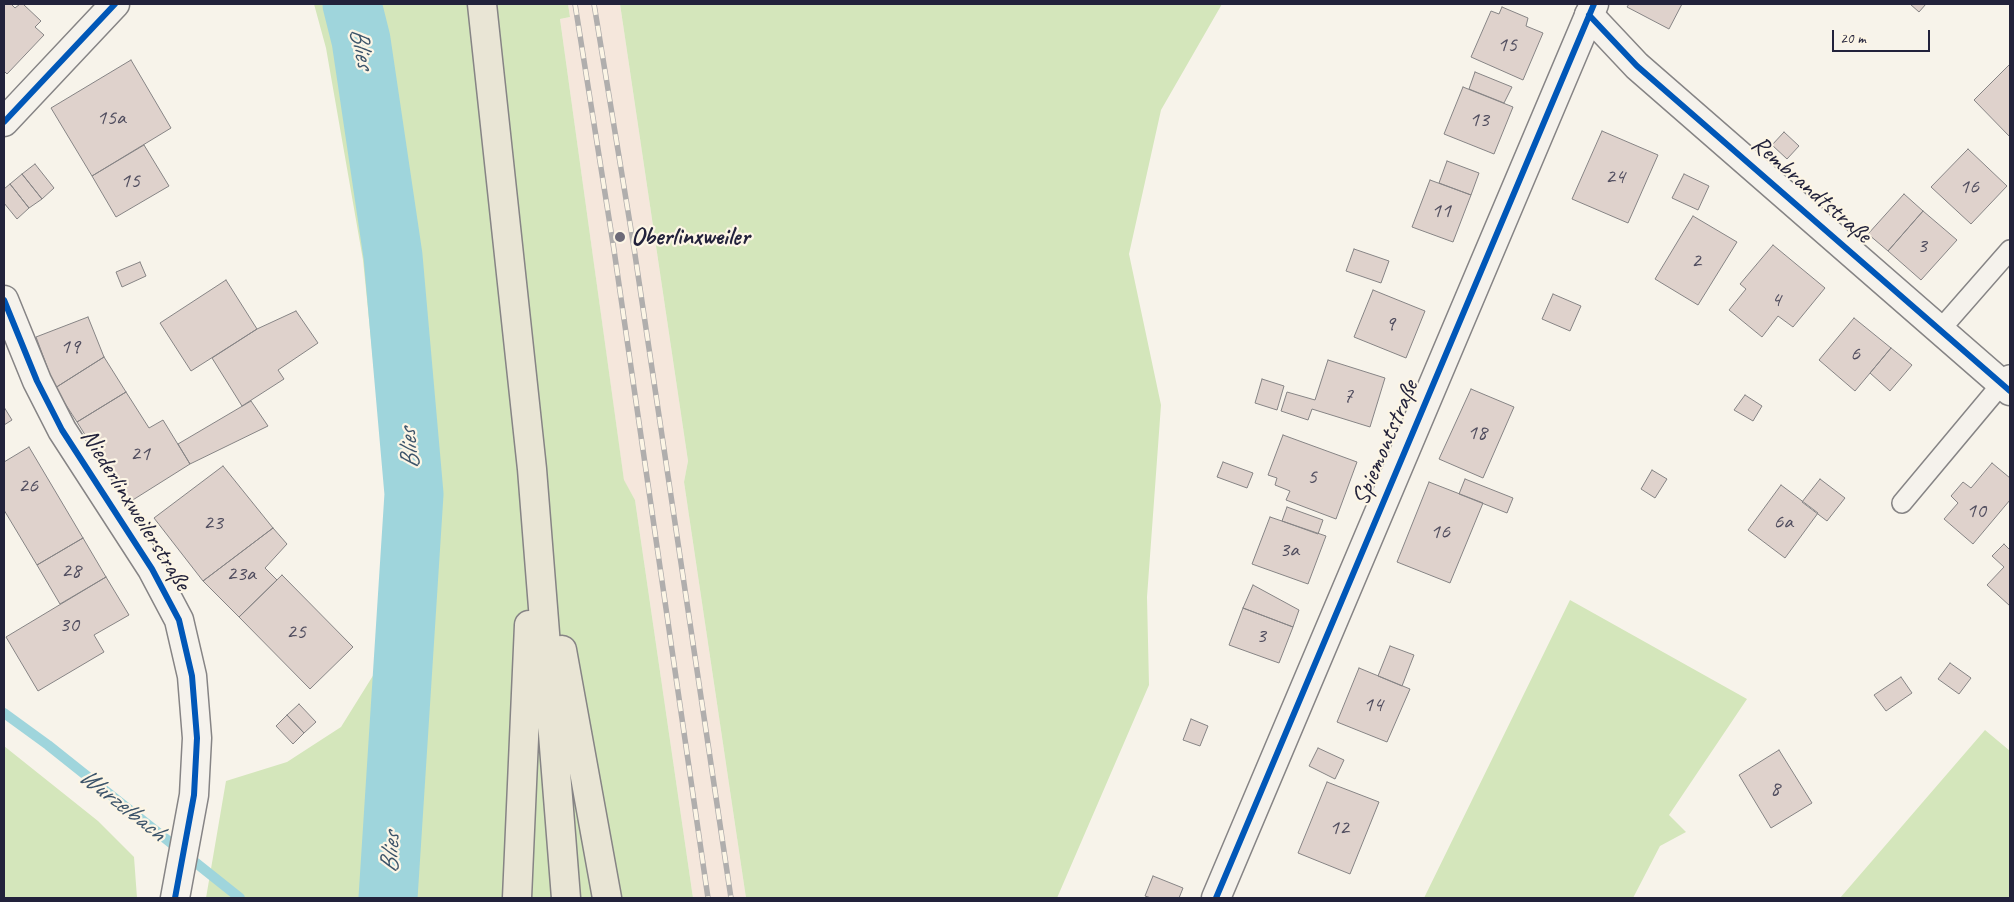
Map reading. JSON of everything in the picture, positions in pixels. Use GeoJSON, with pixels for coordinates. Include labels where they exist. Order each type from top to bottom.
{"type":"FeatureCollection","features":[{"type":"Feature","properties":{"kind":"highway"},"geometry":{"type":"LineString","coordinates":[[482,4],[532,469],[566,898]]}},
{"type":"Feature","properties":{"kind":"highway"},"geometry":{"type":"LineString","coordinates":[[517,898],[528,677],[532,469]]}},
{"type":"Feature","properties":{"kind":"highway"},"geometry":{"type":"LineString","coordinates":[[532,469],[607,898]]}},
{"type":"Feature","properties":{"kind":"street"},"geometry":{"type":"LineString","coordinates":[[4,122],[115,4]]}},
{"type":"Feature","properties":{"kind":"street","name":"Rembrandtstraße"},"geometry":{"type":"LineString","coordinates":[[1592,9],[1637,66],[1939,331],[2007,383]]}},
{"type":"Feature","properties":{"kind":"street","name":"Spiemontstraße"},"geometry":{"type":"LineString","coordinates":[[1216,898],[1592,9]]}},
{"type":"Feature","properties":{"kind":"street","name":"Niederlinxweilerstraße"},"geometry":{"type":"LineString","coordinates":[[4,300],[37,381],[62,430],[152,569],[179,620],[192,676],[197,738],[194,795],[176,894]]}},
{"type":"Feature","properties":{"kind":"lane"},"geometry":{"type":"LineString","coordinates":[[1939,331],[2010,250]]}},
{"type":"Feature","properties":{"kind":"lane","name":"Rembrandtstraße"},"geometry":{"type":"LineString","coordinates":[[1902,503],[2007,383]]}},
{"type":"Feature","properties":{"kind":"shaded area"},"geometry":{"type":"Polygon","coordinates":[[[568,4],[620,4],[688,461],[684,482],[746,898],[693,898],[635,500],[624,481],[560,19],[570,17],[568,4]]]}},
{"type":"Feature","properties":{"kind":"green space"},"geometry":{"type":"Polygon","coordinates":[[[314,4],[568,4],[570,17],[560,19],[624,480],[635,500],[693,898],[206,898],[226,781],[287,762],[341,727],[374,674],[387,498],[363,260],[326,48],[314,4]]]}},
{"type":"Feature","properties":{"kind":"green space"},"geometry":{"type":"Polygon","coordinates":[[[620,4],[1222,4],[1161,110],[1129,254],[1161,405],[1147,597],[1149,685],[1057,898],[746,898],[684,482],[688,461],[620,4]]]}},
{"type":"Feature","properties":{"kind":"green space"},"geometry":{"type":"Polygon","coordinates":[[[1570,600],[1747,699],[1669,815],[1686,832],[1660,846],[1633,898],[1424,898],[1570,600]]]}},
{"type":"Feature","properties":{"kind":"green space"},"geometry":{"type":"Polygon","coordinates":[[[1985,730],[2010,751],[2010,898],[1840,898],[1985,730]]]}},
{"type":"Feature","properties":{"kind":"green space"},"geometry":{"type":"Polygon","coordinates":[[[4,746],[98,821],[134,857],[137,898],[4,898],[4,746]]]}},
{"type":"Feature","properties":{"kind":"building"},"geometry":{"type":"Polygon","coordinates":[[[4,4],[11,4],[15,8],[23,4],[41,21],[35,27],[44,35],[7,74],[4,71],[4,4]]]}},
{"type":"Feature","properties":{"kind":"building"},"geometry":{"type":"Polygon","coordinates":[[[1629,4],[1682,4],[1669,29],[1627,7],[1629,4]]]}},
{"type":"Feature","properties":{"kind":"building"},"geometry":{"type":"Polygon","coordinates":[[[1910,4],[1926,4],[1919,12],[1910,4]]]}},
{"type":"Feature","properties":{"kind":"building"},"geometry":{"type":"Polygon","coordinates":[[[1502,7],[1528,18],[1526,26],[1543,33],[1523,80],[1471,57],[1491,11],[1499,14],[1502,7]]]}},
{"type":"Feature","properties":{"kind":"building"},"geometry":{"type":"Polygon","coordinates":[[[131,60],[171,128],[92,176],[51,108],[131,60]]]}},
{"type":"Feature","properties":{"kind":"building"},"geometry":{"type":"Polygon","coordinates":[[[2010,64],[2010,137],[1974,100],[2010,64]]]}},
{"type":"Feature","properties":{"kind":"building"},"geometry":{"type":"Polygon","coordinates":[[[1475,72],[1512,87],[1504,103],[1469,89],[1475,72]]]}},
{"type":"Feature","properties":{"kind":"building"},"geometry":{"type":"Polygon","coordinates":[[[1463,87],[1513,107],[1494,154],[1444,134],[1463,87]]]}},
{"type":"Feature","properties":{"kind":"building"},"geometry":{"type":"Polygon","coordinates":[[[1602,131],[1658,155],[1628,223],[1572,199],[1602,131]]]}},
{"type":"Feature","properties":{"kind":"building"},"geometry":{"type":"Polygon","coordinates":[[[1784,132],[1799,146],[1787,159],[1772,145],[1784,132]]]}},
{"type":"Feature","properties":{"kind":"building"},"geometry":{"type":"Polygon","coordinates":[[[144,145],[169,186],[116,217],[92,176],[144,145]]]}},
{"type":"Feature","properties":{"kind":"building"},"geometry":{"type":"Polygon","coordinates":[[[1968,149],[2007,186],[1971,224],[1931,187],[1968,149]]]}},
{"type":"Feature","properties":{"kind":"building"},"geometry":{"type":"Polygon","coordinates":[[[1447,161],[1479,173],[1471,195],[1439,183],[1447,161]]]}},
{"type":"Feature","properties":{"kind":"building"},"geometry":{"type":"Polygon","coordinates":[[[35,164],[54,188],[42,199],[22,174],[35,164]]]}},
{"type":"Feature","properties":{"kind":"building"},"geometry":{"type":"Polygon","coordinates":[[[22,174],[42,199],[29,208],[10,184],[22,174]]]}},
{"type":"Feature","properties":{"kind":"building"},"geometry":{"type":"Polygon","coordinates":[[[1684,174],[1709,186],[1698,210],[1672,198],[1684,174]]]}},
{"type":"Feature","properties":{"kind":"building"},"geometry":{"type":"Polygon","coordinates":[[[1430,180],[1471,195],[1453,242],[1412,227],[1430,180]]]}},
{"type":"Feature","properties":{"kind":"building"},"geometry":{"type":"Polygon","coordinates":[[[10,184],[29,208],[17,219],[4,203],[4,189],[10,184]]]}},
{"type":"Feature","properties":{"kind":"building"},"geometry":{"type":"Polygon","coordinates":[[[1904,194],[1923,211],[1888,251],[1868,234],[1904,194]]]}},
{"type":"Feature","properties":{"kind":"building"},"geometry":{"type":"Polygon","coordinates":[[[1923,211],[1957,240],[1921,280],[1888,251],[1923,211]]]}},
{"type":"Feature","properties":{"kind":"building"},"geometry":{"type":"Polygon","coordinates":[[[1693,216],[1737,242],[1698,305],[1655,279],[1693,216]]]}},
{"type":"Feature","properties":{"kind":"building"},"geometry":{"type":"Polygon","coordinates":[[[1773,245],[1825,288],[1793,327],[1778,316],[1762,337],[1729,310],[1746,289],[1740,284],[1773,245]]]}},
{"type":"Feature","properties":{"kind":"building"},"geometry":{"type":"Polygon","coordinates":[[[1354,249],[1389,261],[1381,283],[1346,271],[1354,249]]]}},
{"type":"Feature","properties":{"kind":"building"},"geometry":{"type":"Polygon","coordinates":[[[140,262],[146,276],[122,287],[116,272],[140,262]]]}},
{"type":"Feature","properties":{"kind":"building"},"geometry":{"type":"Polygon","coordinates":[[[226,280],[257,329],[191,371],[160,323],[226,280]]]}},
{"type":"Feature","properties":{"kind":"building"},"geometry":{"type":"Polygon","coordinates":[[[1373,290],[1425,311],[1406,358],[1354,337],[1373,290]]]}},
{"type":"Feature","properties":{"kind":"building"},"geometry":{"type":"Polygon","coordinates":[[[1553,294],[1581,306],[1570,331],[1542,319],[1553,294]]]}},
{"type":"Feature","properties":{"kind":"building"},"geometry":{"type":"Polygon","coordinates":[[[296,311],[318,343],[278,370],[284,379],[242,406],[212,358],[257,329],[296,311]]]}},
{"type":"Feature","properties":{"kind":"building"},"geometry":{"type":"Polygon","coordinates":[[[88,317],[104,357],[55,388],[36,337],[88,317]]]}},
{"type":"Feature","properties":{"kind":"building"},"geometry":{"type":"Polygon","coordinates":[[[1854,318],[1891,348],[1855,391],[1819,360],[1854,318]]]}},
{"type":"Feature","properties":{"kind":"building"},"geometry":{"type":"Polygon","coordinates":[[[1891,348],[1912,365],[1890,391],[1870,373],[1891,348]]]}},
{"type":"Feature","properties":{"kind":"building"},"geometry":{"type":"Polygon","coordinates":[[[104,357],[126,392],[77,422],[55,388],[104,357]]]}},
{"type":"Feature","properties":{"kind":"building"},"geometry":{"type":"Polygon","coordinates":[[[1328,360],[1385,378],[1370,427],[1312,409],[1308,420],[1281,411],[1287,392],[1315,400],[1328,360]]]}},
{"type":"Feature","properties":{"kind":"building"},"geometry":{"type":"Polygon","coordinates":[[[1262,379],[1284,386],[1277,410],[1255,403],[1262,379]]]}},
{"type":"Feature","properties":{"kind":"building"},"geometry":{"type":"Polygon","coordinates":[[[1471,389],[1514,407],[1483,478],[1439,459],[1471,389]]]}},
{"type":"Feature","properties":{"kind":"building"},"geometry":{"type":"Polygon","coordinates":[[[126,392],[149,428],[163,420],[190,464],[128,503],[77,422],[126,392]]]}},
{"type":"Feature","properties":{"kind":"building"},"geometry":{"type":"Polygon","coordinates":[[[1745,395],[1762,406],[1753,421],[1734,410],[1745,395]]]}},
{"type":"Feature","properties":{"kind":"building"},"geometry":{"type":"Polygon","coordinates":[[[251,401],[268,426],[190,464],[178,444],[251,401]]]}},
{"type":"Feature","properties":{"kind":"building"},"geometry":{"type":"Polygon","coordinates":[[[4,407],[12,420],[4,425],[4,407]]]}},
{"type":"Feature","properties":{"kind":"building"},"geometry":{"type":"Polygon","coordinates":[[[1283,435],[1357,462],[1336,519],[1286,500],[1290,491],[1275,485],[1277,478],[1268,475],[1283,435]]]}},
{"type":"Feature","properties":{"kind":"building"},"geometry":{"type":"Polygon","coordinates":[[[29,447],[83,538],[37,565],[4,510],[4,462],[29,447]]]}},
{"type":"Feature","properties":{"kind":"building"},"geometry":{"type":"Polygon","coordinates":[[[1223,462],[1253,473],[1247,488],[1217,477],[1223,462]]]}},
{"type":"Feature","properties":{"kind":"building"},"geometry":{"type":"Polygon","coordinates":[[[1992,463],[2010,478],[2010,500],[1973,544],[1944,519],[1958,503],[1951,496],[1963,482],[1971,488],[1992,463]]]}},
{"type":"Feature","properties":{"kind":"building"},"geometry":{"type":"Polygon","coordinates":[[[223,466],[273,528],[203,581],[154,518],[223,466]]]}},
{"type":"Feature","properties":{"kind":"building"},"geometry":{"type":"Polygon","coordinates":[[[1652,470],[1667,479],[1655,498],[1641,489],[1652,470]]]}},
{"type":"Feature","properties":{"kind":"building"},"geometry":{"type":"Polygon","coordinates":[[[1465,479],[1513,498],[1507,513],[1459,494],[1465,479]]]}},
{"type":"Feature","properties":{"kind":"building"},"geometry":{"type":"Polygon","coordinates":[[[1820,479],[1845,498],[1827,521],[1802,502],[1820,479]]]}},
{"type":"Feature","properties":{"kind":"building"},"geometry":{"type":"Polygon","coordinates":[[[1429,482],[1483,503],[1450,583],[1397,562],[1429,482]]]}},
{"type":"Feature","properties":{"kind":"building"},"geometry":{"type":"Polygon","coordinates":[[[1781,485],[1818,513],[1785,558],[1748,530],[1781,485]]]}},
{"type":"Feature","properties":{"kind":"building"},"geometry":{"type":"Polygon","coordinates":[[[1287,507],[1323,520],[1318,534],[1282,521],[1287,507]]]}},
{"type":"Feature","properties":{"kind":"building"},"geometry":{"type":"Polygon","coordinates":[[[1270,517],[1326,536],[1308,584],[1252,564],[1270,517]]]}},
{"type":"Feature","properties":{"kind":"building"},"geometry":{"type":"Polygon","coordinates":[[[273,528],[287,544],[265,568],[277,580],[239,617],[203,581],[273,528]]]}},
{"type":"Feature","properties":{"kind":"building"},"geometry":{"type":"Polygon","coordinates":[[[83,538],[106,577],[60,604],[37,565],[83,538]]]}},
{"type":"Feature","properties":{"kind":"building"},"geometry":{"type":"Polygon","coordinates":[[[2004,544],[2010,550],[2010,606],[1987,585],[2004,567],[1992,556],[2004,544]]]}},
{"type":"Feature","properties":{"kind":"building"},"geometry":{"type":"Polygon","coordinates":[[[282,575],[353,647],[310,689],[239,617],[282,575]]]}},
{"type":"Feature","properties":{"kind":"building"},"geometry":{"type":"Polygon","coordinates":[[[106,577],[129,615],[94,635],[104,652],[38,691],[6,637],[106,577]]]}},
{"type":"Feature","properties":{"kind":"building"},"geometry":{"type":"Polygon","coordinates":[[[1253,585],[1299,610],[1293,627],[1243,608],[1253,585]]]}},
{"type":"Feature","properties":{"kind":"building"},"geometry":{"type":"Polygon","coordinates":[[[1243,608],[1293,627],[1279,663],[1229,645],[1243,608]]]}},
{"type":"Feature","properties":{"kind":"building"},"geometry":{"type":"Polygon","coordinates":[[[1390,646],[1414,655],[1402,686],[1378,676],[1390,646]]]}},
{"type":"Feature","properties":{"kind":"building"},"geometry":{"type":"Polygon","coordinates":[[[1950,663],[1971,678],[1959,694],[1938,679],[1950,663]]]}},
{"type":"Feature","properties":{"kind":"building"},"geometry":{"type":"Polygon","coordinates":[[[1359,668],[1410,689],[1387,742],[1337,722],[1359,668]]]}},
{"type":"Feature","properties":{"kind":"building"},"geometry":{"type":"Polygon","coordinates":[[[1901,677],[1912,693],[1886,711],[1874,695],[1901,677]]]}},
{"type":"Feature","properties":{"kind":"building"},"geometry":{"type":"Polygon","coordinates":[[[299,704],[316,722],[304,733],[287,715],[299,704]]]}},
{"type":"Feature","properties":{"kind":"building"},"geometry":{"type":"Polygon","coordinates":[[[287,715],[304,733],[293,744],[276,726],[287,715]]]}},
{"type":"Feature","properties":{"kind":"building"},"geometry":{"type":"Polygon","coordinates":[[[1191,719],[1208,726],[1200,746],[1183,740],[1191,719]]]}},
{"type":"Feature","properties":{"kind":"building"},"geometry":{"type":"Polygon","coordinates":[[[1318,748],[1344,760],[1335,779],[1309,766],[1318,748]]]}},
{"type":"Feature","properties":{"kind":"building"},"geometry":{"type":"Polygon","coordinates":[[[1779,750],[1812,803],[1771,828],[1739,775],[1779,750]]]}},
{"type":"Feature","properties":{"kind":"building"},"geometry":{"type":"Polygon","coordinates":[[[1327,782],[1379,802],[1350,874],[1298,853],[1327,782]]]}},
{"type":"Feature","properties":{"kind":"building"},"geometry":{"type":"Polygon","coordinates":[[[1153,876],[1183,888],[1179,898],[1151,898],[1145,896],[1153,876]]]}},
{"type":"Feature","properties":{"kind":"waterway","name":"Blies"},"geometry":{"type":"LineString","coordinates":[[352,4],[361,40],[393,256],[414,494],[388,898]]}},
{"type":"Feature","properties":{"kind":"waterway","name":"Wurzelbach"},"geometry":{"type":"LineString","coordinates":[[4,713],[48,745],[240,898]]}},
{"type":"Feature","properties":{"kind":"railway"},"geometry":{"type":"LineString","coordinates":[[575,4],[614,250],[708,898]]}},
{"type":"Feature","properties":{"kind":"railway"},"geometry":{"type":"LineString","coordinates":[[594,4],[634,248],[731,898]]}},
{"type":"Feature","properties":{"kind":"cycle path"},"geometry":{"type":"LineString","coordinates":[[4,122],[115,4]]}},
{"type":"Feature","properties":{"kind":"cycle path"},"geometry":{"type":"LineString","coordinates":[[1216,898],[1594,4]]}},
{"type":"Feature","properties":{"kind":"cycle path"},"geometry":{"type":"LineString","coordinates":[[1589,15],[1637,66],[2010,391]]}},
{"type":"Feature","properties":{"kind":"cycle path"},"geometry":{"type":"LineString","coordinates":[[4,300],[37,381],[62,430],[152,569],[179,620],[192,676],[197,738],[194,795],[175,898]]}},
{"type":"Feature","properties":{"kind":"place","name":"Oberlinxweiler"},"geometry":{"type":"Point","coordinates":[620,237]}}]}
